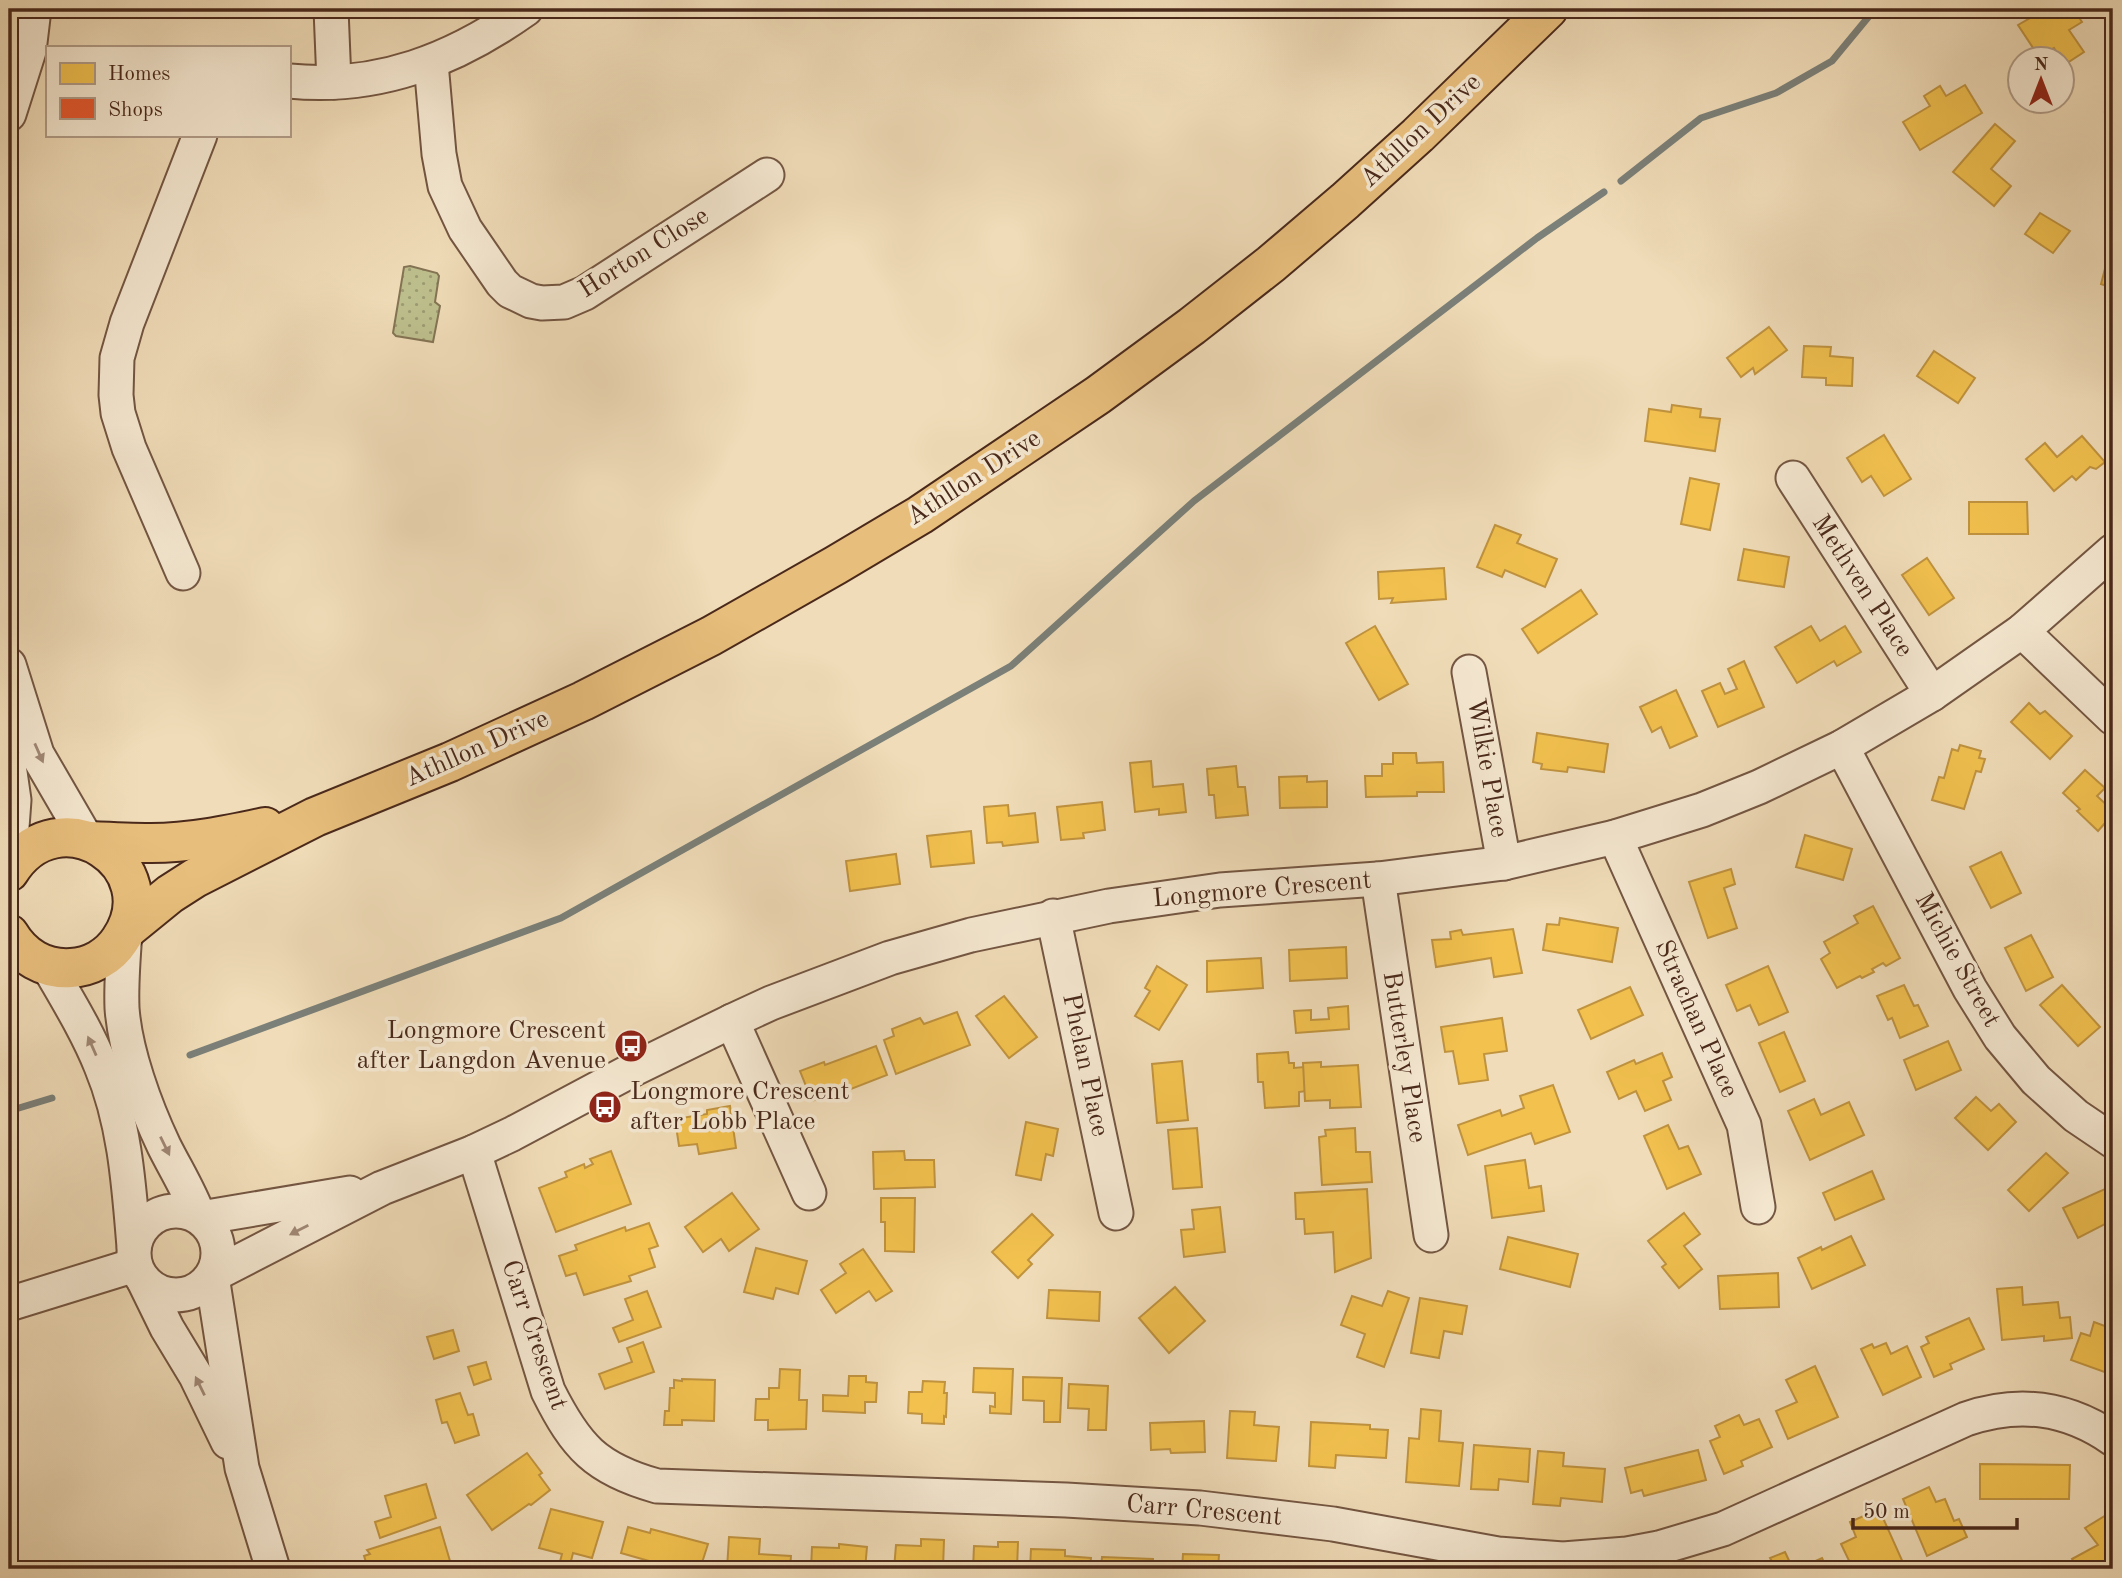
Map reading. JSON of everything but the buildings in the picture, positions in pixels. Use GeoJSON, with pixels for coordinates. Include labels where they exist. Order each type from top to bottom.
{"type":"FeatureCollection","features":[{"type":"Feature","properties":{"kind":"main road","name":"Athllon Drive"},"geometry":{"type":"LineString","coordinates":[[47,966],[63,969],[93,963],[106,956],[126,931],[195,877],[315,817],[450,762],[595,695],[711,636],[920,514],[1098,395],[1251,280],[1345,201],[1548,9]]}},
{"type":"Feature","properties":{"kind":"main road","name":"Athllon Drive"},"geometry":{"type":"LineString","coordinates":[[9,870],[22,854],[42,842],[65,837],[89,841],[182,841],[222,836],[315,817]]}},
{"type":"Feature","properties":{"kind":"main road"},"geometry":{"type":"LineString","coordinates":[[89,841],[113,856],[127,877],[132,903],[126,931]]}},
{"type":"Feature","properties":{"kind":"main road"},"geometry":{"type":"LineString","coordinates":[[9,934],[23,952],[47,966]]}},
{"type":"Feature","properties":{"kind":"main road"},"geometry":{"type":"LineString","coordinates":[[9,965],[47,966]]}},
{"type":"Feature","properties":{"kind":"street"},"geometry":{"type":"LineString","coordinates":[[9,114],[38,52],[34,9]]}},
{"type":"Feature","properties":{"kind":"street"},"geometry":{"type":"LineString","coordinates":[[331,9],[334,82]]}},
{"type":"Feature","properties":{"kind":"street"},"geometry":{"type":"LineString","coordinates":[[290,81],[359,81],[408,71],[480,40],[526,9]]}},
{"type":"Feature","properties":{"kind":"street","name":"Horton Close"},"geometry":{"type":"LineString","coordinates":[[431,63],[439,154],[445,186],[465,229],[502,283],[510,291],[531,301],[564,302],[585,293],[767,175]]}},
{"type":"Feature","properties":{"kind":"street"},"geometry":{"type":"LineString","coordinates":[[183,573],[129,448],[118,413],[116,383],[117,358],[127,323],[200,136]]}},
{"type":"Feature","properties":{"kind":"street","name":"Methven Place"},"geometry":{"type":"LineString","coordinates":[[1793,478],[1932,694]]}},
{"type":"Feature","properties":{"kind":"street","name":"Longmore Crescent"},"geometry":{"type":"LineString","coordinates":[[212,1275],[382,1188],[512,1134],[732,1021],[771,1003],[890,958],[971,935],[1109,906],[1220,890],[1378,879],[1504,863],[1615,837],[1714,805],[1759,787],[1842,747],[1932,694],[2022,631],[2113,551]]}},
{"type":"Feature","properties":{"kind":"street"},"geometry":{"type":"LineString","coordinates":[[2022,631],[2113,718]]}},
{"type":"Feature","properties":{"kind":"street"},"geometry":{"type":"LineString","coordinates":[[9,664],[37,754],[89,841]]}},
{"type":"Feature","properties":{"kind":"street","name":"Wilkie Place"},"geometry":{"type":"LineString","coordinates":[[1469,672],[1504,863]]}},
{"type":"Feature","properties":{"kind":"street","name":"Michie Street"},"geometry":{"type":"LineString","coordinates":[[1842,747],[1970,989],[2000,1037],[2036,1080],[2076,1116],[2113,1142]]}},
{"type":"Feature","properties":{"kind":"street"},"geometry":{"type":"LineString","coordinates":[[9,765],[14,800],[9,870]]}},
{"type":"Feature","properties":{"kind":"street","name":"Strachan Place"},"geometry":{"type":"LineString","coordinates":[[1615,837],[1744,1125],[1759,1207]]}},
{"type":"Feature","properties":{"kind":"street","name":"Butterley Place"},"geometry":{"type":"LineString","coordinates":[[1378,879],[1431,1235]]}},
{"type":"Feature","properties":{"kind":"street","name":"Phelan Place"},"geometry":{"type":"LineString","coordinates":[[1053,916],[1116,1213]]}},
{"type":"Feature","properties":{"kind":"street"},"geometry":{"type":"LineString","coordinates":[[126,931],[122,1010],[129,1046],[150,1114],[163,1145],[190,1192],[200,1218]]}},
{"type":"Feature","properties":{"kind":"street"},"geometry":{"type":"LineString","coordinates":[[47,966],[88,1036],[106,1082],[125,1159],[138,1264],[167,1328],[196,1376],[242,1468]]}},
{"type":"Feature","properties":{"kind":"street"},"geometry":{"type":"LineString","coordinates":[[732,1021],[808,1193]]}},
{"type":"Feature","properties":{"kind":"street","name":"Carr Crescent"},"geometry":{"type":"LineString","coordinates":[[474,1152],[548,1391],[564,1423],[599,1462],[627,1478],[657,1486],[1066,1500],[1200,1508],[1333,1524],[1498,1554],[1563,1559],[1627,1554],[1659,1548],[1723,1529],[1984,1413],[2021,1408],[2059,1412],[2094,1426],[2113,1439]]}},
{"type":"Feature","properties":{"kind":"street","name":"Longmore Crescent"},"geometry":{"type":"LineString","coordinates":[[200,1218],[382,1188]]}},
{"type":"Feature","properties":{"kind":"street"},"geometry":{"type":"LineString","coordinates":[[176,1210],[200,1218],[208,1225],[218,1244],[219,1255],[212,1275],[195,1291],[174,1295],[153,1289],[138,1264],[137,1235],[153,1217],[164,1212],[176,1210]]}},
{"type":"Feature","properties":{"kind":"street"},"geometry":{"type":"LineString","coordinates":[[9,1304],[138,1264]]}},
{"type":"Feature","properties":{"kind":"street"},"geometry":{"type":"LineString","coordinates":[[212,1275],[242,1468],[273,1569]]}},
{"type":"Feature","properties":{"kind":"green space"},"geometry":{"type":"Polygon","coordinates":[[[404,267],[437,273],[439,276],[435,302],[440,306],[433,342],[396,336],[393,333],[404,267]]]}},
{"type":"Feature","properties":{"kind":"waterway"},"geometry":{"type":"LineString","coordinates":[[1621,181],[1701,118],[1776,93],[1832,61],[1875,9]]}},
{"type":"Feature","properties":{"kind":"waterway"},"geometry":{"type":"LineString","coordinates":[[190,1055],[561,918],[1011,666],[1194,501],[1537,238],[1604,192]]}},
{"type":"Feature","properties":{"kind":"waterway"},"geometry":{"type":"LineString","coordinates":[[9,1111],[52,1098]]}},
{"type":"Feature","properties":{"kind":"place","name":"Longmore Crescent after Langdon Avenue"},"geometry":{"type":"Point","coordinates":[631,1046]}},
{"type":"Feature","properties":{"kind":"place","name":"Longmore Crescent after Lobb Place"},"geometry":{"type":"Point","coordinates":[605,1107]}}]}
